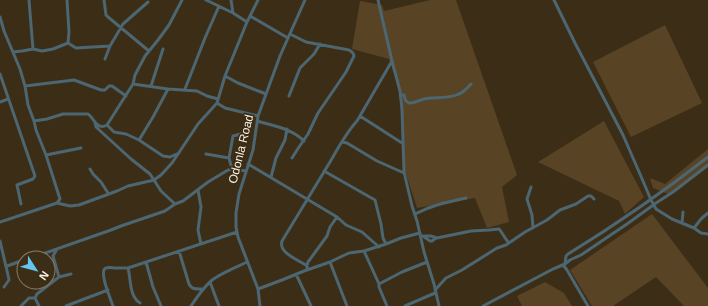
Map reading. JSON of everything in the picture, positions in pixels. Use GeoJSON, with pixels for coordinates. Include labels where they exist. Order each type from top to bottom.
{"type":"FeatureCollection","features":[{"type":"Feature","properties":{"kind":"street"},"geometry":{"type":"LineString","coordinates":[[29,0],[33,49]]}},
{"type":"Feature","properties":{"kind":"street"},"geometry":{"type":"LineString","coordinates":[[67,0],[69,32],[68,43]]}},
{"type":"Feature","properties":{"kind":"street"},"geometry":{"type":"LineString","coordinates":[[104,0],[106,15],[149,51]]}},
{"type":"Feature","properties":{"kind":"street"},"geometry":{"type":"LineString","coordinates":[[94,122],[101,127],[107,125],[133,84],[138,69],[145,56],[169,25],[182,0]]}},
{"type":"Feature","properties":{"kind":"street"},"geometry":{"type":"LineString","coordinates":[[206,0],[233,13],[247,22]]}},
{"type":"Feature","properties":{"kind":"street"},"geometry":{"type":"LineString","coordinates":[[231,0],[233,13]]}},
{"type":"Feature","properties":{"kind":"street"},"geometry":{"type":"LineString","coordinates":[[0,222],[57,203],[70,206],[79,205],[133,184],[154,180],[157,178],[180,153],[198,124],[217,101],[247,22],[258,0]]}},
{"type":"Feature","properties":{"kind":"street","name":"Odonla Road"},"geometry":{"type":"LineString","coordinates":[[260,306],[258,290],[237,232],[236,213],[239,194],[253,150],[258,116],[288,38],[305,0]]}},
{"type":"Feature","properties":{"kind":"street"},"geometry":{"type":"LineString","coordinates":[[378,0],[401,95],[404,173],[439,306]]}},
{"type":"Feature","properties":{"kind":"street"},"geometry":{"type":"LineString","coordinates":[[554,0],[623,135],[656,209],[672,219],[694,228],[701,233],[708,234]]}},
{"type":"Feature","properties":{"kind":"street"},"geometry":{"type":"LineString","coordinates":[[105,59],[122,24],[148,2]]}},
{"type":"Feature","properties":{"kind":"street"},"geometry":{"type":"LineString","coordinates":[[185,89],[207,32],[219,6]]}},
{"type":"Feature","properties":{"kind":"street"},"geometry":{"type":"LineString","coordinates":[[250,16],[288,38]]}},
{"type":"Feature","properties":{"kind":"street"},"geometry":{"type":"LineString","coordinates":[[0,17],[20,69],[28,105],[63,204]]}},
{"type":"Feature","properties":{"kind":"street"},"geometry":{"type":"LineString","coordinates":[[290,34],[306,42],[349,50],[354,54],[346,72],[318,113],[304,141],[299,146],[292,158]]}},
{"type":"Feature","properties":{"kind":"street"},"geometry":{"type":"LineString","coordinates":[[13,52],[22,52],[33,49],[37,51],[53,49],[68,43]]}},
{"type":"Feature","properties":{"kind":"street"},"geometry":{"type":"LineString","coordinates":[[68,43],[76,48],[110,46]]}},
{"type":"Feature","properties":{"kind":"street"},"geometry":{"type":"LineString","coordinates":[[289,96],[300,68],[314,54],[320,44]]}},
{"type":"Feature","properties":{"kind":"street"},"geometry":{"type":"LineString","coordinates":[[151,86],[163,50]]}},
{"type":"Feature","properties":{"kind":"street"},"geometry":{"type":"LineString","coordinates":[[316,267],[308,261],[302,262],[296,260],[285,252],[281,244],[392,61]]}},
{"type":"Feature","properties":{"kind":"street"},"geometry":{"type":"LineString","coordinates":[[0,74],[35,176],[33,179],[17,185],[21,204]]}},
{"type":"Feature","properties":{"kind":"street"},"geometry":{"type":"LineString","coordinates":[[226,76],[238,83],[266,94]]}},
{"type":"Feature","properties":{"kind":"street"},"geometry":{"type":"LineString","coordinates":[[25,86],[74,80],[101,90],[112,86],[126,96]]}},
{"type":"Feature","properties":{"kind":"street"},"geometry":{"type":"LineString","coordinates":[[133,84],[168,89],[198,91],[217,101],[225,108],[258,116]]}},
{"type":"Feature","properties":{"kind":"street"},"geometry":{"type":"LineString","coordinates":[[401,95],[404,95],[407,102],[414,103],[425,99],[454,96],[461,93],[471,84]]}},
{"type":"Feature","properties":{"kind":"street"},"geometry":{"type":"LineString","coordinates":[[139,140],[168,89]]}},
{"type":"Feature","properties":{"kind":"street"},"geometry":{"type":"LineString","coordinates":[[0,102],[8,99]]}},
{"type":"Feature","properties":{"kind":"street"},"geometry":{"type":"LineString","coordinates":[[34,121],[63,114],[89,114],[96,127],[150,174],[161,191],[175,204]]}},
{"type":"Feature","properties":{"kind":"street"},"geometry":{"type":"LineString","coordinates":[[360,116],[402,143]]}},
{"type":"Feature","properties":{"kind":"street"},"geometry":{"type":"LineString","coordinates":[[257,121],[287,129],[304,141]]}},
{"type":"Feature","properties":{"kind":"street"},"geometry":{"type":"LineString","coordinates":[[107,125],[114,132],[126,134],[139,140],[167,158],[180,153]]}},
{"type":"Feature","properties":{"kind":"street"},"geometry":{"type":"LineString","coordinates":[[271,177],[276,158],[287,129]]}},
{"type":"Feature","properties":{"kind":"street"},"geometry":{"type":"LineString","coordinates":[[232,168],[229,158],[233,136],[240,134]]}},
{"type":"Feature","properties":{"kind":"street"},"geometry":{"type":"LineString","coordinates":[[342,142],[350,144],[377,161],[404,173]]}},
{"type":"Feature","properties":{"kind":"street"},"geometry":{"type":"LineString","coordinates":[[46,155],[81,148]]}},
{"type":"Feature","properties":{"kind":"street"},"geometry":{"type":"LineString","coordinates":[[206,154],[229,158]]}},
{"type":"Feature","properties":{"kind":"street"},"geometry":{"type":"LineString","coordinates":[[483,306],[553,268],[564,264],[581,255],[609,237],[673,192],[708,164],[707,158],[651,200],[566,256],[564,264],[588,306]]}},
{"type":"Feature","properties":{"kind":"street"},"geometry":{"type":"LineString","coordinates":[[248,164],[337,217],[346,225],[362,232],[379,247]]}},
{"type":"Feature","properties":{"kind":"street"},"geometry":{"type":"LineString","coordinates":[[53,250],[165,210],[183,201],[208,182],[232,168],[246,171]]}},
{"type":"Feature","properties":{"kind":"street"},"geometry":{"type":"LineString","coordinates":[[90,169],[108,193]]}},
{"type":"Feature","properties":{"kind":"street"},"geometry":{"type":"LineString","coordinates":[[324,171],[375,200],[383,238],[386,244]]}},
{"type":"Feature","properties":{"kind":"street"},"geometry":{"type":"LineString","coordinates":[[532,187],[527,199],[532,215],[533,228]]}},
{"type":"Feature","properties":{"kind":"street"},"geometry":{"type":"LineString","coordinates":[[198,190],[201,208],[198,230],[201,244]]}},
{"type":"Feature","properties":{"kind":"street"},"geometry":{"type":"LineString","coordinates":[[405,306],[435,291],[446,278],[462,270],[497,248],[506,245],[547,220],[560,210],[576,204],[588,196],[594,198]]}},
{"type":"Feature","properties":{"kind":"street"},"geometry":{"type":"LineString","coordinates":[[415,214],[433,205],[466,198]]}},
{"type":"Feature","properties":{"kind":"street"},"geometry":{"type":"LineString","coordinates":[[57,203],[60,199]]}},
{"type":"Feature","properties":{"kind":"street"},"geometry":{"type":"LineString","coordinates":[[682,223],[683,212]]}},
{"type":"Feature","properties":{"kind":"street"},"geometry":{"type":"LineString","coordinates":[[694,228],[708,213]]}},
{"type":"Feature","properties":{"kind":"street"},"geometry":{"type":"LineString","coordinates":[[307,268],[308,261],[327,236],[330,227],[337,217]]}},
{"type":"Feature","properties":{"kind":"street"},"geometry":{"type":"LineString","coordinates":[[258,290],[307,268],[316,267],[330,262],[349,253],[379,247],[401,238],[421,235],[436,238],[471,231],[499,229],[509,243]]}},
{"type":"Feature","properties":{"kind":"street"},"geometry":{"type":"LineString","coordinates":[[113,306],[103,273],[107,268],[128,268],[237,232]]}},
{"type":"Feature","properties":{"kind":"street"},"geometry":{"type":"LineString","coordinates":[[0,241],[9,280],[4,287]]}},
{"type":"Feature","properties":{"kind":"street"},"geometry":{"type":"LineString","coordinates":[[58,248],[53,256],[60,277]]}},
{"type":"Feature","properties":{"kind":"street"},"geometry":{"type":"LineString","coordinates":[[179,251],[190,287],[194,289],[203,289]]}},
{"type":"Feature","properties":{"kind":"street"},"geometry":{"type":"LineString","coordinates":[[364,251],[379,284],[386,306]]}},
{"type":"Feature","properties":{"kind":"street"},"geometry":{"type":"LineString","coordinates":[[146,262],[153,287],[161,306]]}},
{"type":"Feature","properties":{"kind":"street"},"geometry":{"type":"LineString","coordinates":[[191,306],[203,289],[215,278],[247,262]]}},
{"type":"Feature","properties":{"kind":"street"},"geometry":{"type":"LineString","coordinates":[[302,262],[307,268]]}},
{"type":"Feature","properties":{"kind":"street"},"geometry":{"type":"LineString","coordinates":[[330,262],[347,306]]}},
{"type":"Feature","properties":{"kind":"street"},"geometry":{"type":"LineString","coordinates":[[379,284],[402,272],[427,262]]}},
{"type":"Feature","properties":{"kind":"street"},"geometry":{"type":"LineString","coordinates":[[7,266],[16,263]]}},
{"type":"Feature","properties":{"kind":"street"},"geometry":{"type":"LineString","coordinates":[[128,268],[134,297],[140,303]]}},
{"type":"Feature","properties":{"kind":"street"},"geometry":{"type":"LineString","coordinates":[[35,298],[37,294],[60,277],[71,274]]}},
{"type":"Feature","properties":{"kind":"street"},"geometry":{"type":"LineString","coordinates":[[296,274],[310,306]]}},
{"type":"Feature","properties":{"kind":"street"},"geometry":{"type":"LineString","coordinates":[[210,282],[219,306]]}},
{"type":"Feature","properties":{"kind":"street"},"geometry":{"type":"LineString","coordinates":[[434,284],[438,286]]}},
{"type":"Feature","properties":{"kind":"street"},"geometry":{"type":"LineString","coordinates":[[66,306],[108,290]]}},
{"type":"Feature","properties":{"kind":"street"},"geometry":{"type":"LineString","coordinates":[[21,306],[29,298],[35,298]]}},
{"type":"Feature","properties":{"kind":"street"},"geometry":{"type":"LineString","coordinates":[[35,298],[39,306]]}},
{"type":"Feature","properties":{"kind":"shaded area"},"geometry":{"type":"Polygon","coordinates":[[[430,0],[456,0],[517,175],[502,187],[509,222],[487,228],[475,198],[417,208],[405,171],[399,89],[389,59],[352,49],[360,1],[382,5],[384,11],[430,0]]]}},
{"type":"Feature","properties":{"kind":"shaded area"},"geometry":{"type":"Polygon","coordinates":[[[665,25],[702,103],[631,137],[593,62],[665,25]]]}},
{"type":"Feature","properties":{"kind":"shaded area"},"geometry":{"type":"Polygon","coordinates":[[[604,121],[644,197],[625,214],[619,201],[538,162],[604,121]]]}},
{"type":"Feature","properties":{"kind":"shaded area"},"geometry":{"type":"Polygon","coordinates":[[[708,149],[708,166],[671,195],[653,188],[650,178],[665,184],[708,149]]]}},
{"type":"Feature","properties":{"kind":"shaded area"},"geometry":{"type":"Polygon","coordinates":[[[652,214],[708,288],[708,306],[684,306],[656,277],[613,306],[592,306],[570,270],[652,214]]]}},
{"type":"Feature","properties":{"kind":"shaded area"},"geometry":{"type":"Polygon","coordinates":[[[545,282],[564,293],[572,306],[522,306],[517,296],[545,282]]]}}]}
